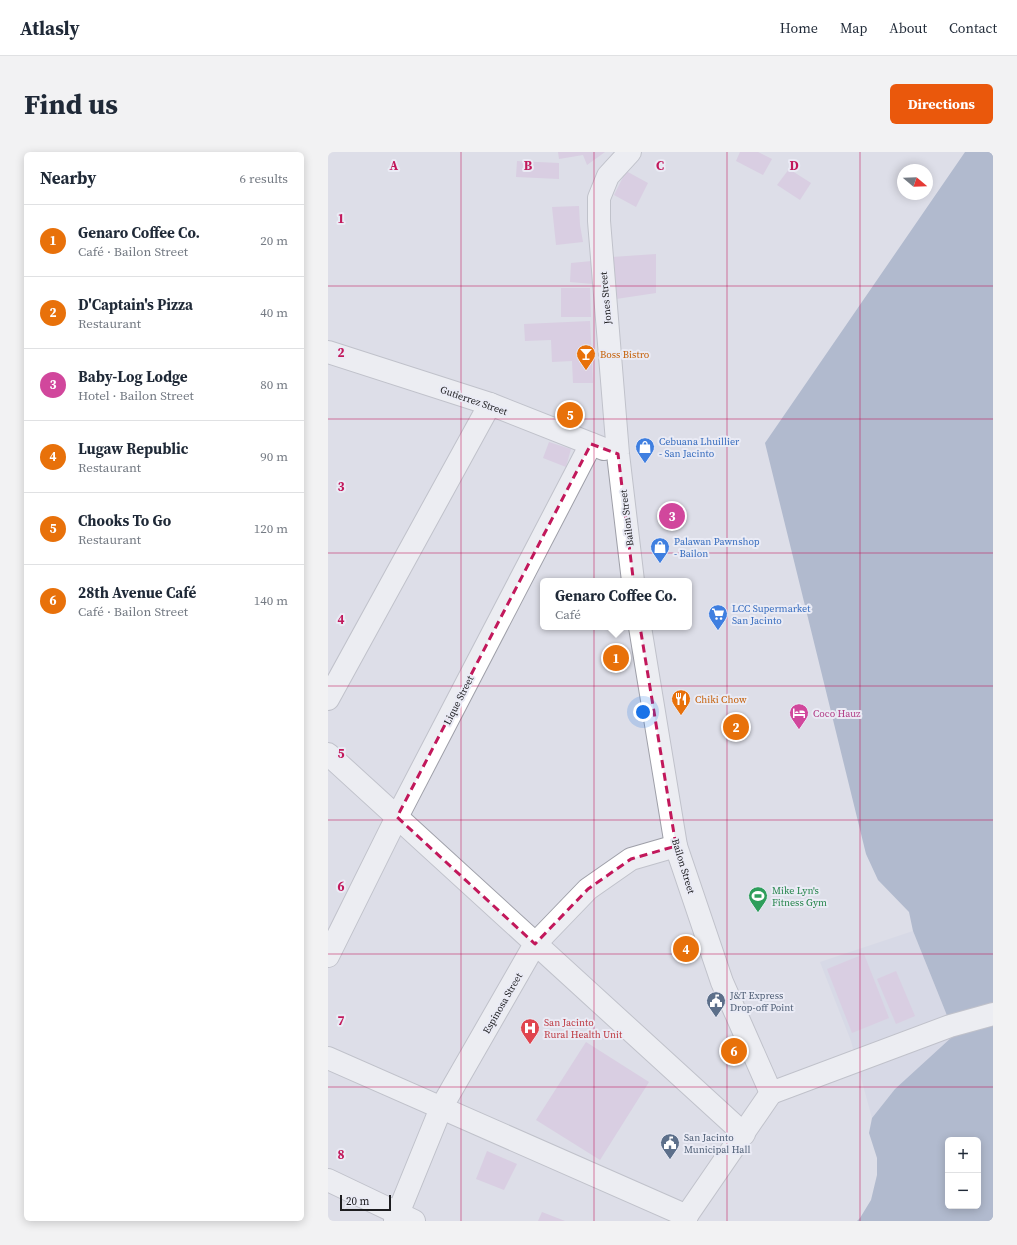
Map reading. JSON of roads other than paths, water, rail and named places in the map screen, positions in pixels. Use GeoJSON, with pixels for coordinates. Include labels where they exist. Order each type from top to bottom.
{"type":"FeatureCollection","features":[{"type":"Feature","properties":{"kind":"street","name":"Jones Street"},"geometry":{"type":"LineString","coordinates":[[618,454],[599,221],[599,198],[608,176],[630,152]]}},
{"type":"Feature","properties":{"kind":"street","name":"Gutierrez Street"},"geometry":{"type":"LineString","coordinates":[[328,352],[490,404],[618,454]]}},
{"type":"Feature","properties":{"kind":"street"},"geometry":{"type":"LineString","coordinates":[[328,699],[490,404]]}},
{"type":"Feature","properties":{"kind":"street","name":"Lique Street"},"geometry":{"type":"LineString","coordinates":[[328,956],[397,817],[591,444]]}},
{"type":"Feature","properties":{"kind":"street","name":"Bailon Street"},"geometry":{"type":"LineString","coordinates":[[618,454],[633,578]]}},
{"type":"Feature","properties":{"kind":"street","name":"Bailon Street"},"geometry":{"type":"LineString","coordinates":[[640,630],[676,846],[722,982],[771,1093]]}},
{"type":"Feature","properties":{"kind":"street"},"geometry":{"type":"LineString","coordinates":[[328,754],[744,1134]]}},
{"type":"Feature","properties":{"kind":"street","name":"Espinosa Street"},"geometry":{"type":"LineString","coordinates":[[403,1219],[441,1108],[536,944],[588,889],[631,859],[676,846]]}},
{"type":"Feature","properties":{"kind":"street"},"geometry":{"type":"LineString","coordinates":[[328,1058],[685,1218],[771,1093],[943,1029],[993,1014]]}},
{"type":"Feature","properties":{"kind":"street"},"geometry":{"type":"LineString","coordinates":[[328,1180],[403,1219]]}},
{"type":"Feature","properties":{"kind":"water"},"geometry":{"type":"Polygon","coordinates":[[[965,152],[993,152],[993,1221],[857,1221],[871,1200],[877,1175],[877,1158],[869,1133],[872,1118],[895,1089],[953,1036],[946,1013],[913,931],[909,912],[878,880],[866,854],[765,443],[965,152]]]}},
{"type":"Feature","properties":{"kind":"place","name":"Boss Bistro"},"geometry":{"type":"Point","coordinates":[586,371]}},
{"type":"Feature","properties":{"kind":"place","name":"Chooks To Go"},"geometry":{"type":"Point","coordinates":[570,415]}},
{"type":"Feature","properties":{"kind":"place","name":"Cebuana Lhuillier - San Jacinto"},"geometry":{"type":"Point","coordinates":[645,464]}},
{"type":"Feature","properties":{"kind":"place","name":"Baby-Log Lodge"},"geometry":{"type":"Point","coordinates":[672,516]}},
{"type":"Feature","properties":{"kind":"place","name":"Palawan Pawnshop - Bailon"},"geometry":{"type":"Point","coordinates":[660,564]}},
{"type":"Feature","properties":{"kind":"place","name":"LCC Supermarket San Jacinto"},"geometry":{"type":"Point","coordinates":[718,631]}},
{"type":"Feature","properties":{"kind":"place","name":"Genaro Coffee Co."},"geometry":{"type":"Point","coordinates":[616,658]}},
{"type":"Feature","properties":{"kind":"place","name":"Chiki Chow"},"geometry":{"type":"Point","coordinates":[681,716]}},
{"type":"Feature","properties":{"kind":"place","name":"D'Captain's Pizza"},"geometry":{"type":"Point","coordinates":[736,727]}},
{"type":"Feature","properties":{"kind":"place","name":"Coco Hauz"},"geometry":{"type":"Point","coordinates":[799,730]}},
{"type":"Feature","properties":{"kind":"place","name":"Mike Lyn's Fitness Gym"},"geometry":{"type":"Point","coordinates":[758,913]}},
{"type":"Feature","properties":{"kind":"place","name":"Lugaw Republic"},"geometry":{"type":"Point","coordinates":[686,949]}},
{"type":"Feature","properties":{"kind":"place","name":"J&T Express Drop-off Point"},"geometry":{"type":"Point","coordinates":[716,1018]}},
{"type":"Feature","properties":{"kind":"place","name":"San Jacinto Rural Health Unit"},"geometry":{"type":"Point","coordinates":[530,1045]}},
{"type":"Feature","properties":{"kind":"place","name":"28th Avenue Café"},"geometry":{"type":"Point","coordinates":[734,1051]}},
{"type":"Feature","properties":{"kind":"place","name":"San Jacinto Municipal Hall"},"geometry":{"type":"Point","coordinates":[670,1160]}}]}
